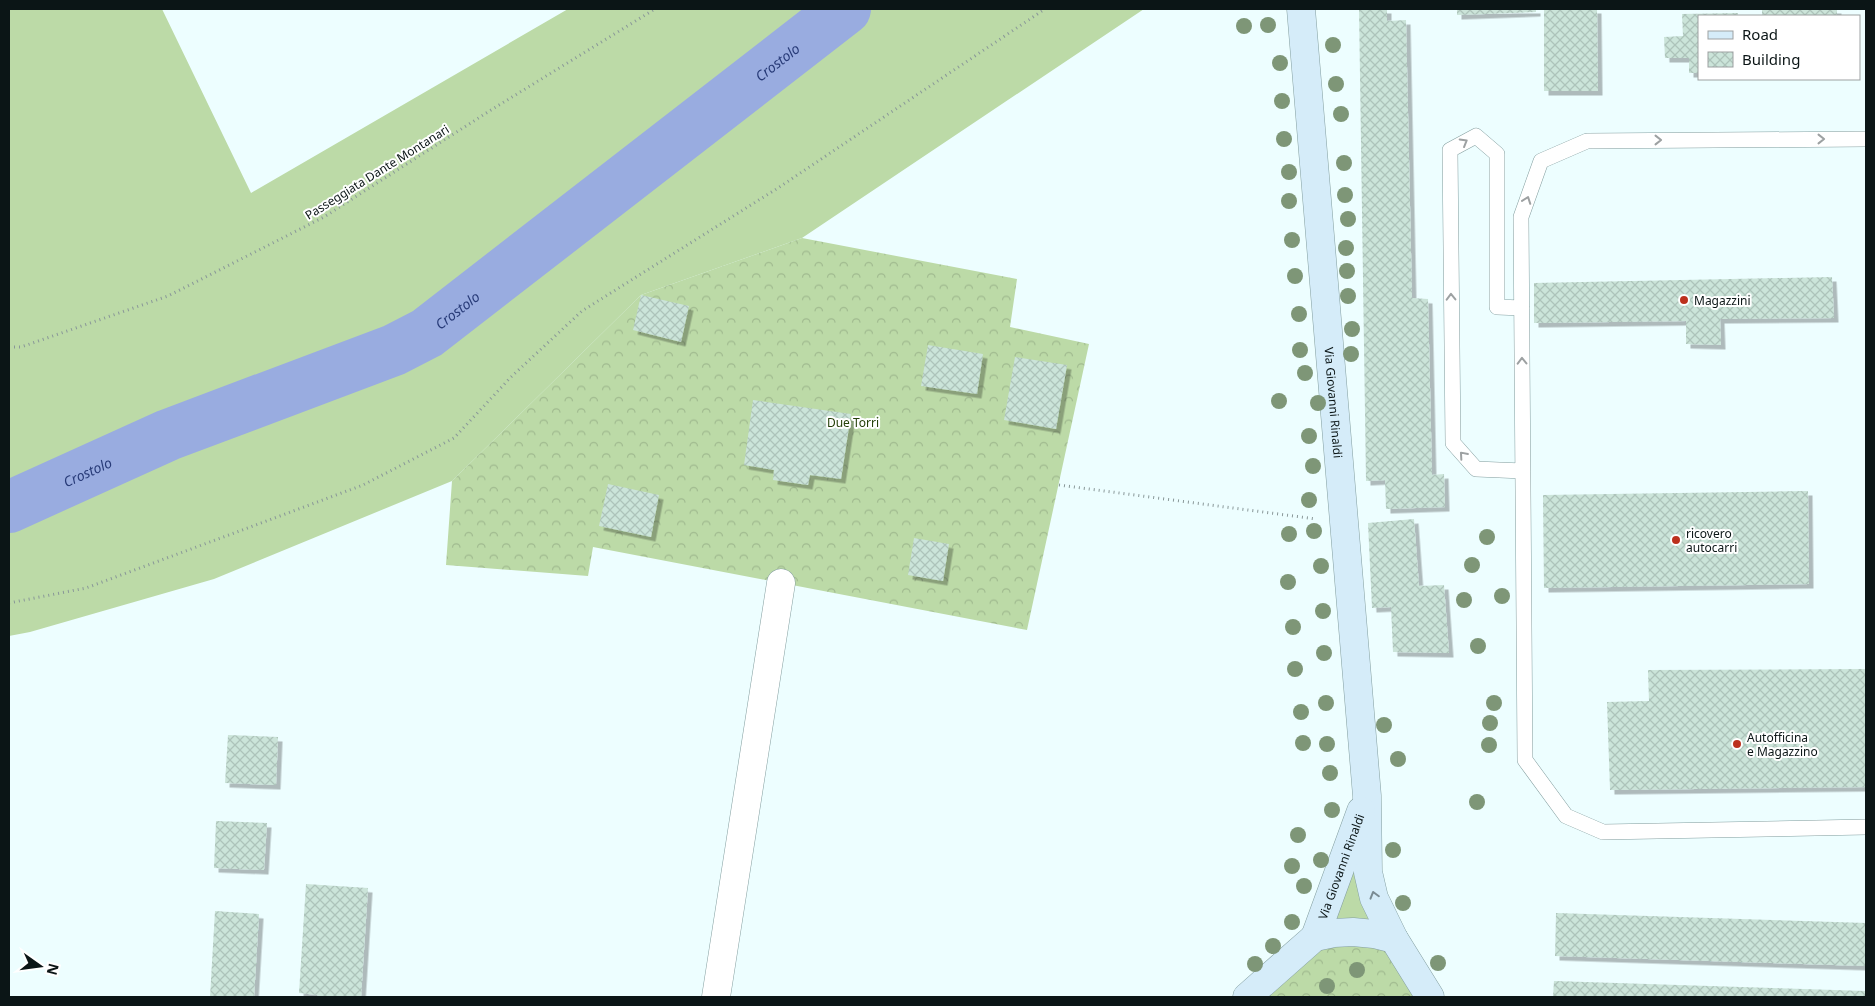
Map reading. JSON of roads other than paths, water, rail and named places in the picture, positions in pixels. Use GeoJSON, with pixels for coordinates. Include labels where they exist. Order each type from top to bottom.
{"type":"FeatureCollection","features":[{"type":"Feature","properties":{"kind":"street","name":"Via Giovanni Rinaldi"},"geometry":{"type":"LineString","coordinates":[[1301,9],[1367,796],[1368,872],[1374,898],[1394,939],[1430,997]]}},
{"type":"Feature","properties":{"kind":"street"},"geometry":{"type":"LineString","coordinates":[[716,997],[781,583]]}},
{"type":"Feature","properties":{"kind":"street","name":"Via Giovanni Rinaldi"},"geometry":{"type":"LineString","coordinates":[[1315,937],[1367,796]]}},
{"type":"Feature","properties":{"kind":"street"},"geometry":{"type":"LineString","coordinates":[[1248,997],[1315,937],[1334,932],[1353,932],[1374,934],[1394,939]]}},
{"type":"Feature","properties":{"kind":"lane"},"geometry":{"type":"LineString","coordinates":[[1522,308],[1497,307],[1497,154],[1476,136],[1450,150],[1453,443],[1476,469],[1523,471]]}},
{"type":"Feature","properties":{"kind":"lane"},"geometry":{"type":"LineString","coordinates":[[1866,138],[1587,141],[1541,161],[1521,217],[1526,760],[1566,816],[1603,832],[1866,827]]}},
{"type":"Feature","properties":{"kind":"waterway","name":"Crostolo"},"geometry":{"type":"LineString","coordinates":[[9,507],[168,435],[394,350],[427,333],[845,9]]}},
{"type":"Feature","properties":{"kind":"place","name":"Magazzini"},"geometry":{"type":"Point","coordinates":[1684,300]}},
{"type":"Feature","properties":{"kind":"place","name":"ricovero autocarri"},"geometry":{"type":"Point","coordinates":[1676,540]}},
{"type":"Feature","properties":{"kind":"place","name":"Autofficina e Magazzino"},"geometry":{"type":"Point","coordinates":[1737,744]}},
{"type":"Feature","properties":{"kind":"park label","name":"Due Torri"},"geometry":{"type":"Point","coordinates":[853,422]}}]}
